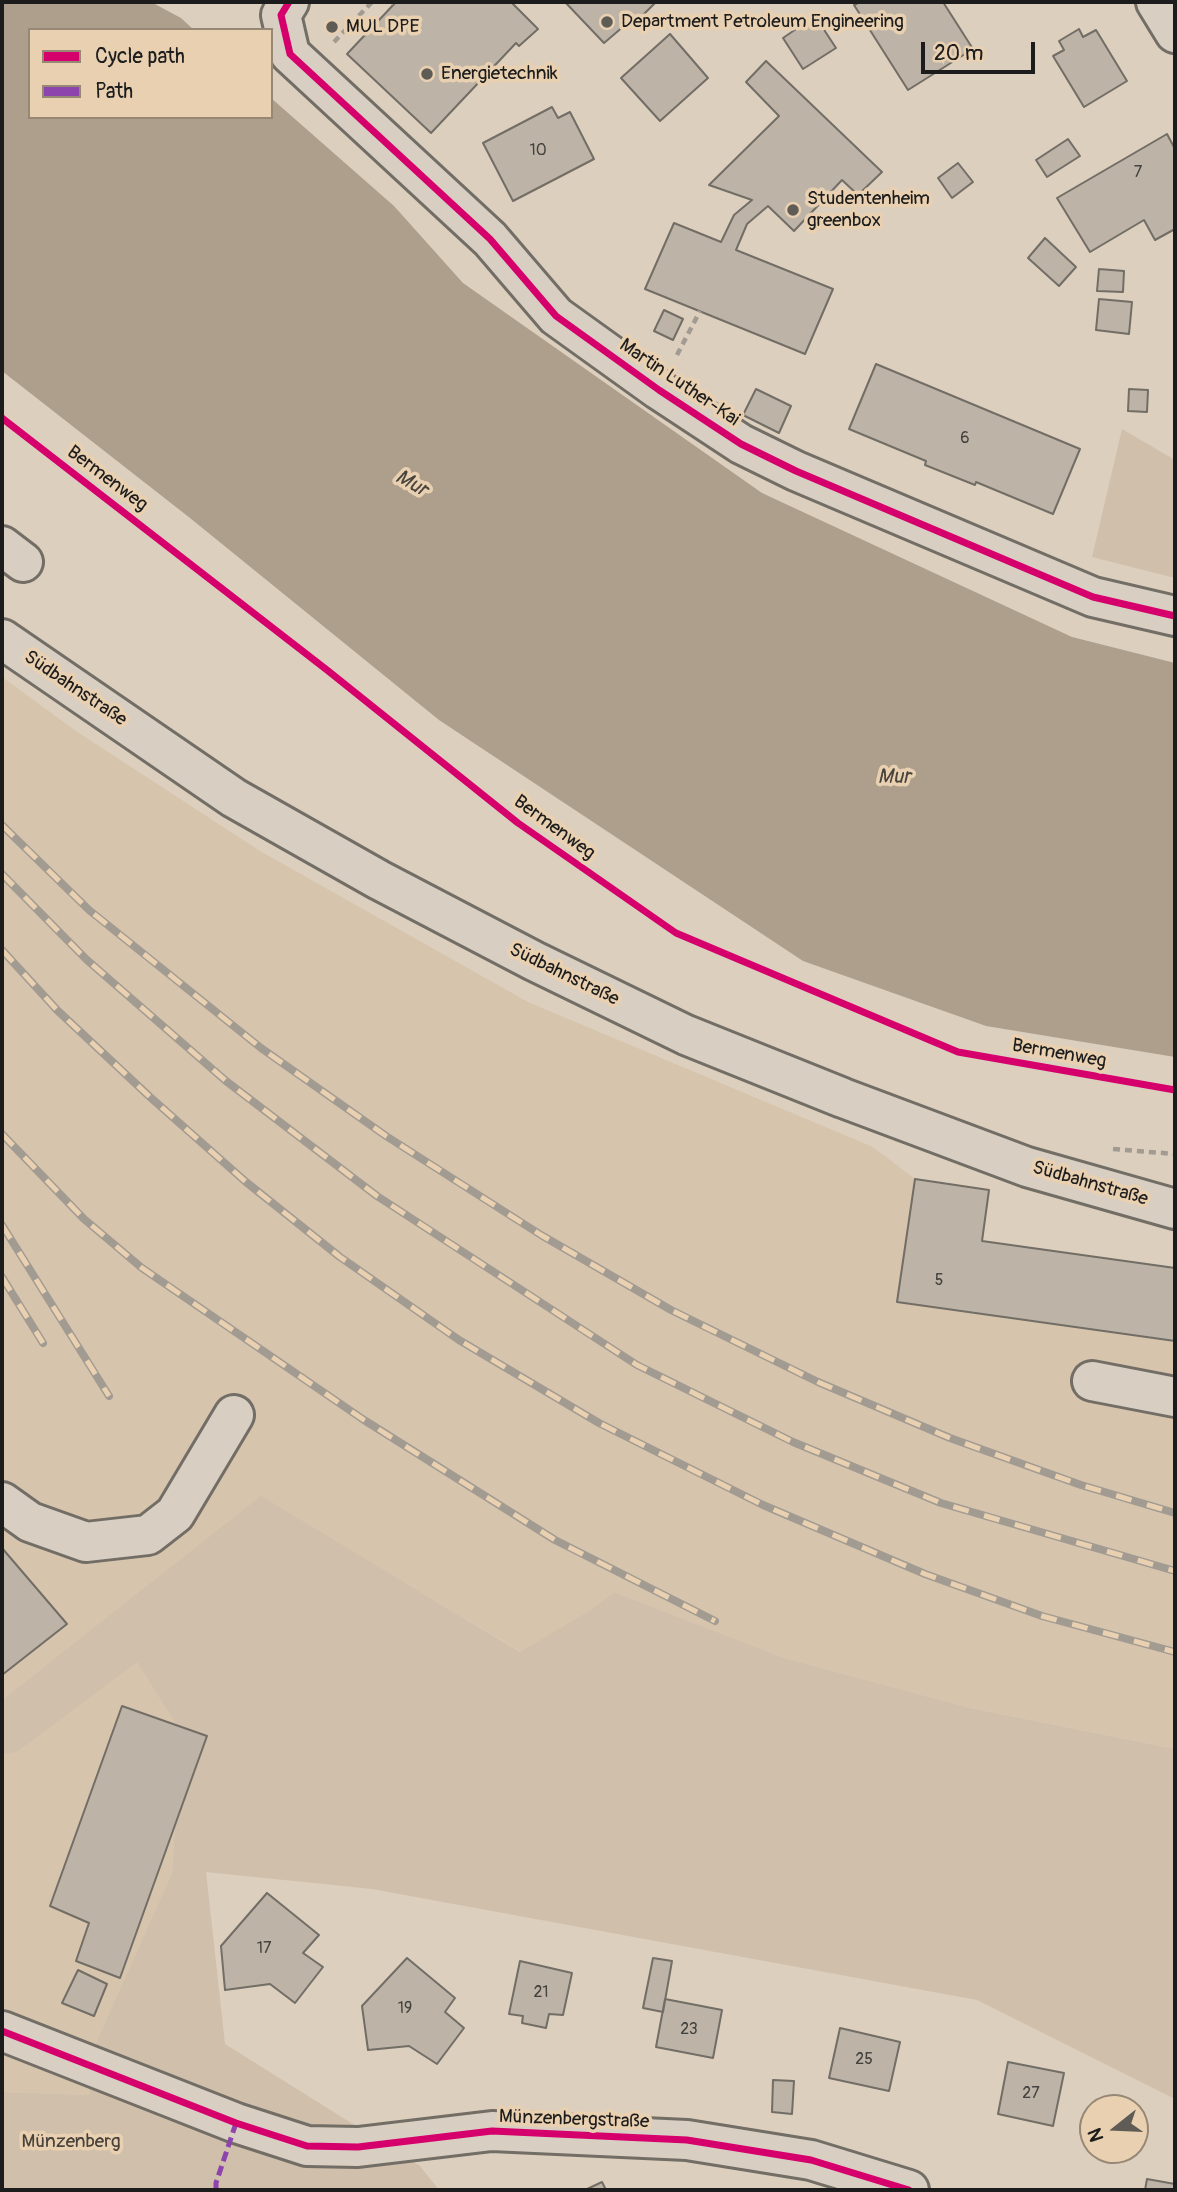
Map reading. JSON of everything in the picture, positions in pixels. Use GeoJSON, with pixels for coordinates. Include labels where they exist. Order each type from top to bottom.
{"type":"FeatureCollection","features":[{"type":"Feature","properties":{"kind":"street"},"geometry":{"type":"LineString","coordinates":[[1156,2],[1175,33]]}},
{"type":"Feature","properties":{"kind":"street","name":"Martin Luther-Kai"},"geometry":{"type":"LineString","coordinates":[[285,8],[290,54],[490,239],[556,316],[659,390],[741,443],[796,471],[1093,597],[1175,615]]}},
{"type":"Feature","properties":{"kind":"street"},"geometry":{"type":"LineString","coordinates":[[2,546],[23,562],[2,568]]}},
{"type":"Feature","properties":{"kind":"street","name":"Südbahnstraße"},"geometry":{"type":"LineString","coordinates":[[2,639],[234,798],[379,880],[534,961],[687,1035],[843,1098],[1027,1167],[1175,1209]]}},
{"type":"Feature","properties":{"kind":"street"},"geometry":{"type":"LineString","coordinates":[[1092,1381],[1175,1397]]}},
{"type":"Feature","properties":{"kind":"street"},"geometry":{"type":"LineString","coordinates":[[2,1502],[30,1522],[86,1542],[148,1535],[175,1514],[234,1415]]}},
{"type":"Feature","properties":{"kind":"street","name":"Münzenbergstraße"},"geometry":{"type":"LineString","coordinates":[[2,2031],[236,2123],[307,2146],[358,2147],[492,2131],[687,2140],[811,2160],[909,2190]]}},
{"type":"Feature","properties":{"kind":"path"},"geometry":{"type":"LineString","coordinates":[[659,390],[700,312]]}},
{"type":"Feature","properties":{"kind":"path"},"geometry":{"type":"LineString","coordinates":[[1111,1149],[1175,1154]]}},
{"type":"Feature","properties":{"kind":"shaded area"},"geometry":{"type":"Polygon","coordinates":[[[2,677],[76,731],[260,851],[528,1002],[873,1147],[915,1179],[989,1190],[982,1241],[1175,1268],[1175,1749],[970,1708],[784,1658],[614,1592],[592,1610],[521,1652],[261,1497],[2,1700],[2,677]]]}},
{"type":"Feature","properties":{"kind":"shaded area"},"geometry":{"type":"Polygon","coordinates":[[[137,1661],[181,1732],[172,1873],[94,2047],[89,2095],[4,2092],[2,2095],[2,1754],[17,1752],[137,1661]]]}},
{"type":"Feature","properties":{"kind":"green space"},"geometry":{"type":"Polygon","coordinates":[[[1122,429],[1175,460],[1175,578],[1092,557],[1122,429]]]}},
{"type":"Feature","properties":{"kind":"green space","name":"Münzenberg"},"geometry":{"type":"Polygon","coordinates":[[[261,1496],[520,1652],[591,1610],[614,1592],[784,1658],[970,1708],[1175,1749],[1175,2099],[977,2000],[372,1889],[206,1872],[225,2044],[420,2166],[439,2190],[2,2190],[4,2092],[89,2095],[94,2047],[172,1873],[181,1732],[137,1662],[17,1752],[2,1754],[2,1700],[261,1496]]]}},
{"type":"Feature","properties":{"kind":"water","name":"Mur"},"geometry":{"type":"Polygon","coordinates":[[[2,2],[151,2],[181,18],[192,28],[28,28],[28,119],[273,119],[273,100],[394,206],[463,283],[762,493],[1072,637],[1175,663],[1175,1057],[986,1026],[803,961],[439,720],[190,518],[2,371],[2,2]]]}},
{"type":"Feature","properties":{"kind":"building","name":"Energietechnik"},"geometry":{"type":"Polygon","coordinates":[[[396,2],[511,2],[538,29],[519,46],[516,43],[431,133],[347,54],[396,2]]]}},
{"type":"Feature","properties":{"kind":"building","name":"Department Petroleum Engineering"},"geometry":{"type":"Polygon","coordinates":[[[565,2],[656,2],[635,23],[631,20],[604,43],[565,2]]]}},
{"type":"Feature","properties":{"kind":"building"},"geometry":{"type":"Polygon","coordinates":[[[860,2],[943,2],[973,49],[908,90],[854,5],[860,2]]]}},
{"type":"Feature","properties":{"kind":"building"},"geometry":{"type":"Polygon","coordinates":[[[815,16],[836,48],[803,69],[783,38],[815,16]]]}},
{"type":"Feature","properties":{"kind":"building"},"geometry":{"type":"Polygon","coordinates":[[[1079,29],[1083,37],[1096,30],[1127,81],[1084,107],[1053,56],[1064,50],[1059,41],[1079,29]]]}},
{"type":"Feature","properties":{"kind":"building"},"geometry":{"type":"Polygon","coordinates":[[[670,34],[708,78],[660,121],[621,78],[670,34]]]}},
{"type":"Feature","properties":{"kind":"building","name":"Studentenheim greenbox"},"geometry":{"type":"Polygon","coordinates":[[[766,61],[882,172],[858,195],[842,180],[794,231],[768,206],[747,224],[736,250],[833,289],[805,354],[645,289],[674,223],[721,242],[734,215],[752,200],[709,185],[779,116],[746,82],[766,61]]]}},
{"type":"Feature","properties":{"kind":"building"},"geometry":{"type":"Polygon","coordinates":[[[552,107],[558,118],[570,112],[594,159],[513,201],[483,143],[552,107]]]}},
{"type":"Feature","properties":{"kind":"building"},"geometry":{"type":"Polygon","coordinates":[[[1167,134],[1175,149],[1175,229],[1155,240],[1144,220],[1090,252],[1057,198],[1167,134]]]}},
{"type":"Feature","properties":{"kind":"building"},"geometry":{"type":"Polygon","coordinates":[[[1068,139],[1080,156],[1047,177],[1036,160],[1068,139]]]}},
{"type":"Feature","properties":{"kind":"building"},"geometry":{"type":"Polygon","coordinates":[[[958,163],[973,182],[952,198],[938,178],[958,163]]]}},
{"type":"Feature","properties":{"kind":"building"},"geometry":{"type":"Polygon","coordinates":[[[1045,238],[1076,267],[1059,286],[1028,258],[1045,238]]]}},
{"type":"Feature","properties":{"kind":"building"},"geometry":{"type":"Polygon","coordinates":[[[1099,269],[1124,271],[1123,292],[1097,291],[1099,269]]]}},
{"type":"Feature","properties":{"kind":"building"},"geometry":{"type":"Polygon","coordinates":[[[1099,299],[1132,302],[1129,334],[1096,330],[1099,299]]]}},
{"type":"Feature","properties":{"kind":"building"},"geometry":{"type":"Polygon","coordinates":[[[664,310],[683,319],[673,340],[654,331],[664,310]]]}},
{"type":"Feature","properties":{"kind":"building"},"geometry":{"type":"Polygon","coordinates":[[[876,364],[1080,449],[1053,514],[976,482],[975,485],[925,465],[926,461],[849,429],[876,364]]]}},
{"type":"Feature","properties":{"kind":"building"},"geometry":{"type":"Polygon","coordinates":[[[756,389],[791,406],[779,433],[743,415],[756,389]]]}},
{"type":"Feature","properties":{"kind":"building"},"geometry":{"type":"Polygon","coordinates":[[[1129,389],[1148,390],[1147,412],[1128,411],[1129,389]]]}},
{"type":"Feature","properties":{"kind":"building"},"geometry":{"type":"Polygon","coordinates":[[[915,1179],[989,1190],[982,1241],[1175,1268],[1175,1341],[897,1302],[915,1179]]]}},
{"type":"Feature","properties":{"kind":"building"},"geometry":{"type":"Polygon","coordinates":[[[2,1548],[67,1624],[2,1675],[2,1548]]]}},
{"type":"Feature","properties":{"kind":"building"},"geometry":{"type":"Polygon","coordinates":[[[122,1706],[207,1736],[120,1978],[76,1961],[89,1923],[50,1906],[122,1706]]]}},
{"type":"Feature","properties":{"kind":"building"},"geometry":{"type":"Polygon","coordinates":[[[267,1893],[319,1935],[303,1953],[323,1967],[295,2003],[270,1984],[225,1990],[221,1946],[267,1893]]]}},
{"type":"Feature","properties":{"kind":"building"},"geometry":{"type":"Polygon","coordinates":[[[407,1958],[455,1998],[445,2012],[464,2028],[437,2064],[409,2046],[368,2050],[362,2006],[407,1958]]]}},
{"type":"Feature","properties":{"kind":"building"},"geometry":{"type":"Polygon","coordinates":[[[653,1958],[672,1961],[663,2012],[643,2008],[653,1958]]]}},
{"type":"Feature","properties":{"kind":"building"},"geometry":{"type":"Polygon","coordinates":[[[520,1961],[572,1973],[563,2015],[549,2014],[546,2028],[522,2023],[523,2016],[509,2014],[520,1961]]]}},
{"type":"Feature","properties":{"kind":"building"},"geometry":{"type":"Polygon","coordinates":[[[78,1970],[107,1984],[94,2016],[62,2003],[78,1970]]]}},
{"type":"Feature","properties":{"kind":"building"},"geometry":{"type":"Polygon","coordinates":[[[665,1999],[722,2010],[713,2058],[656,2047],[665,1999]]]}},
{"type":"Feature","properties":{"kind":"building"},"geometry":{"type":"Polygon","coordinates":[[[840,2028],[900,2042],[889,2091],[829,2078],[840,2028]]]}},
{"type":"Feature","properties":{"kind":"building"},"geometry":{"type":"Polygon","coordinates":[[[1008,2062],[1064,2073],[1053,2126],[998,2114],[1008,2062]]]}},
{"type":"Feature","properties":{"kind":"building"},"geometry":{"type":"Polygon","coordinates":[[[773,2080],[794,2081],[792,2114],[772,2112],[773,2080]]]}},
{"type":"Feature","properties":{"kind":"building"},"geometry":{"type":"Polygon","coordinates":[[[1147,2179],[1175,2184],[1175,2190],[1145,2190],[1147,2179]]]}},
{"type":"Feature","properties":{"kind":"building"},"geometry":{"type":"Polygon","coordinates":[[[602,2182],[606,2190],[585,2190],[602,2182]]]}},
{"type":"Feature","properties":{"kind":"railway"},"geometry":{"type":"LineString","coordinates":[[2,825],[89,910],[261,1048],[386,1136],[541,1235],[671,1310],[818,1382],[950,1438],[1081,1485],[1175,1513]]}},
{"type":"Feature","properties":{"kind":"railway"},"geometry":{"type":"LineString","coordinates":[[2,874],[87,960],[226,1081],[377,1196],[637,1365],[793,1442],[941,1503],[1175,1571]]}},
{"type":"Feature","properties":{"kind":"railway"},"geometry":{"type":"LineString","coordinates":[[2,950],[57,1010],[246,1182],[340,1257],[459,1340],[599,1423],[763,1505],[925,1574],[1042,1616],[1175,1652]]}},
{"type":"Feature","properties":{"kind":"railway"},"geometry":{"type":"LineString","coordinates":[[2,1134],[84,1219],[142,1268],[364,1420],[555,1540],[715,1621]]}},
{"type":"Feature","properties":{"kind":"railway"},"geometry":{"type":"LineString","coordinates":[[2,1225],[109,1396]]}},
{"type":"Feature","properties":{"kind":"railway"},"geometry":{"type":"LineString","coordinates":[[2,1277],[43,1343]]}},
{"type":"Feature","properties":{"kind":"marked path"},"geometry":{"type":"LineString","coordinates":[[216,2190],[236,2123]]}},
{"type":"Feature","properties":{"kind":"cycle path"},"geometry":{"type":"LineString","coordinates":[[289,2],[281,15],[290,54],[490,239],[556,316],[659,390],[741,444],[796,471],[1093,597],[1175,616]]}},
{"type":"Feature","properties":{"kind":"cycle path","name":"Bermenweg"},"geometry":{"type":"LineString","coordinates":[[2,418],[327,670],[518,823],[676,933],[958,1052],[1175,1090]]}},
{"type":"Feature","properties":{"kind":"cycle path"},"geometry":{"type":"LineString","coordinates":[[2,2031],[236,2123],[307,2146],[358,2147],[492,2131],[687,2140],[811,2160],[909,2190]]}},
{"type":"Feature","properties":{"kind":"place","name":"Department Petroleum Engineering"},"geometry":{"type":"Point","coordinates":[607,22]}},
{"type":"Feature","properties":{"kind":"place","name":"MUL DPE"},"geometry":{"type":"Point","coordinates":[332,27]}},
{"type":"Feature","properties":{"kind":"place","name":"Energietechnik"},"geometry":{"type":"Point","coordinates":[427,74]}},
{"type":"Feature","properties":{"kind":"place","name":"Studentenheim greenbox"},"geometry":{"type":"Point","coordinates":[793,210]}}]}
